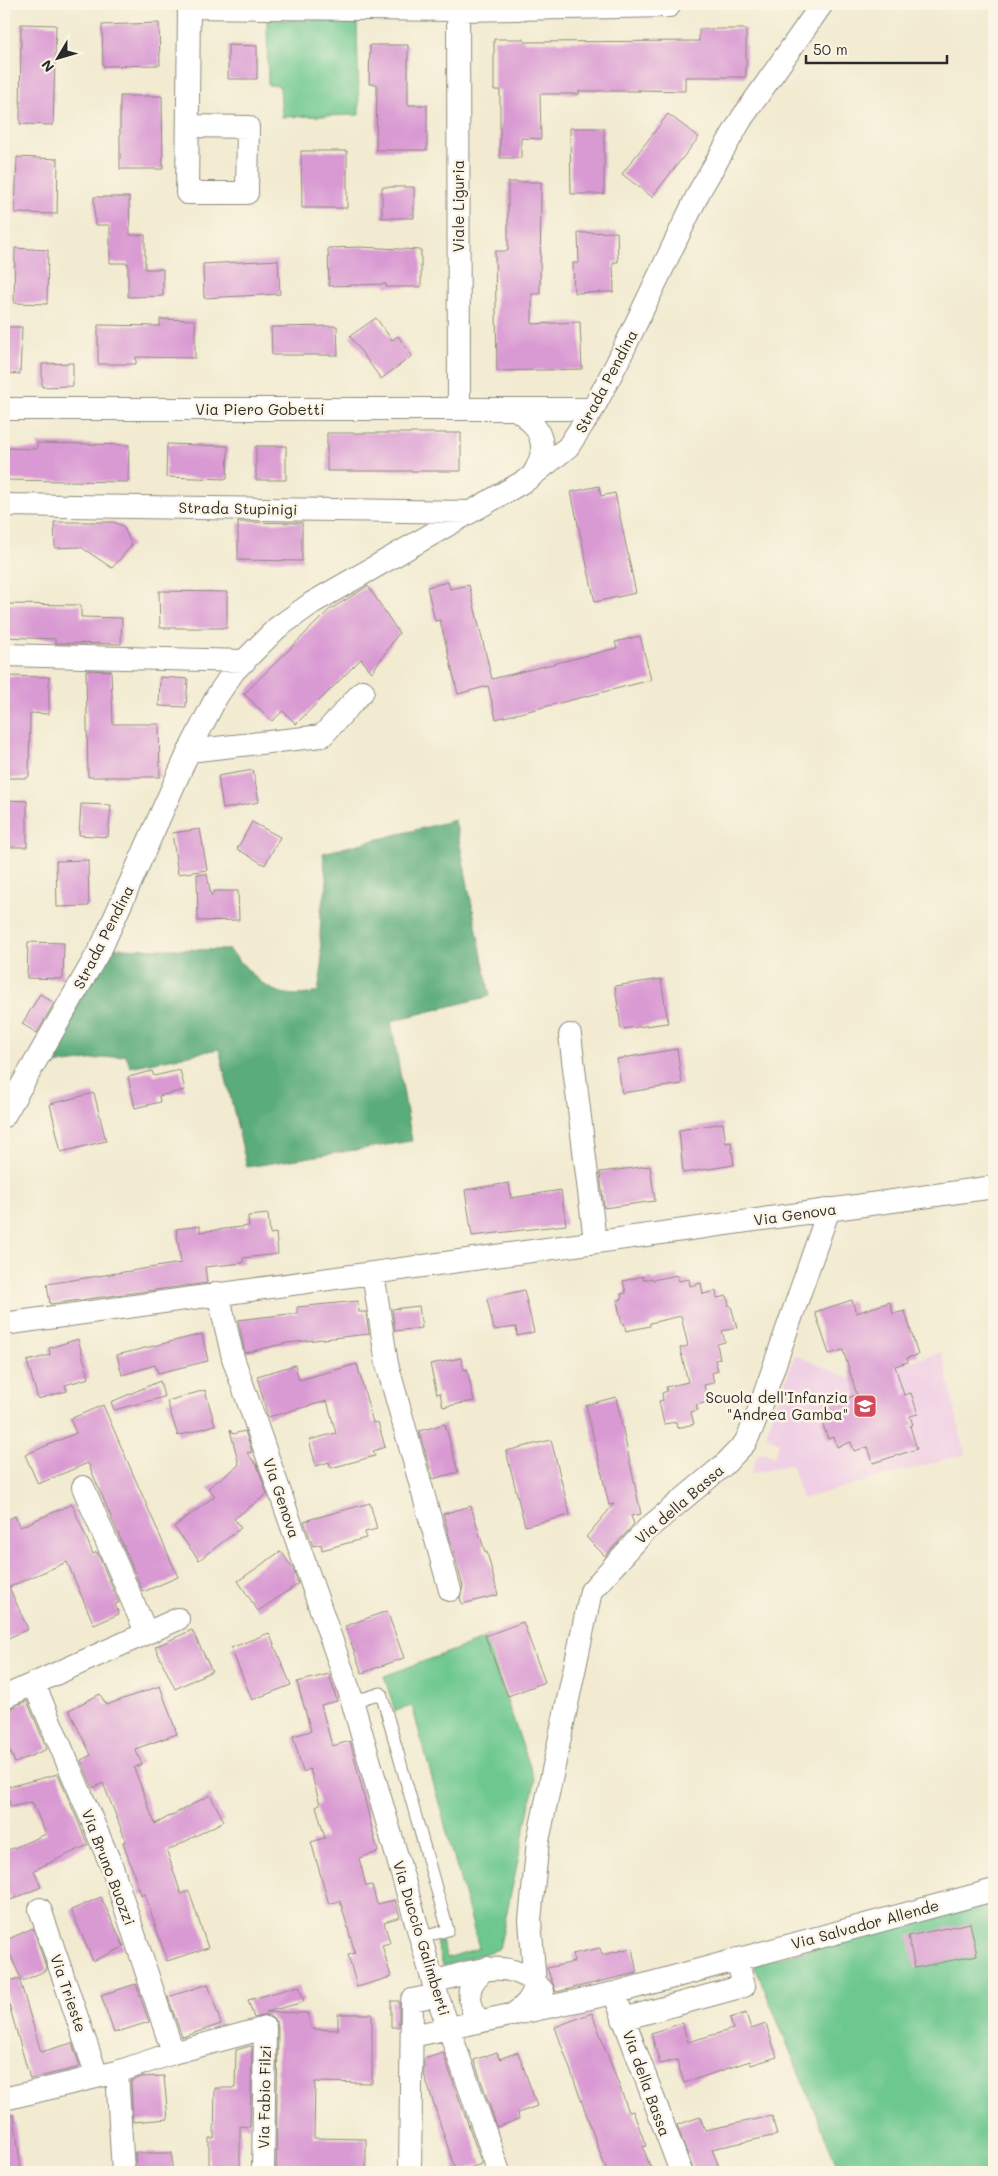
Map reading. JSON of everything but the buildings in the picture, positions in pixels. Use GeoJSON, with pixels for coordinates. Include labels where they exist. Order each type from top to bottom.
{"type":"FeatureCollection","features":[{"type":"Feature","properties":{"kind":"street"},"geometry":{"type":"LineString","coordinates":[[188,126],[188,7],[669,6],[669,4]]}},
{"type":"Feature","properties":{"kind":"street","name":"Strada Pendina"},"geometry":{"type":"LineString","coordinates":[[4,1116],[102,946],[189,751],[217,696],[234,671],[277,628],[312,603],[532,476],[568,447],[593,409],[700,190],[742,118],[822,4]]}},
{"type":"Feature","properties":{"kind":"street","name":"Viale Liguria"},"geometry":{"type":"LineString","coordinates":[[458,7],[459,409]]}},
{"type":"Feature","properties":{"kind":"street","name":"Via Piero Gobetti"},"geometry":{"type":"LineString","coordinates":[[4,408],[593,409]]}},
{"type":"Feature","properties":{"kind":"street"},"geometry":{"type":"LineString","coordinates":[[517,410],[530,419],[536,426],[542,439],[541,460],[532,476]]}},
{"type":"Feature","properties":{"kind":"street","name":"Strada Stupinigi"},"geometry":{"type":"LineString","coordinates":[[4,504],[472,512]]}},
{"type":"Feature","properties":{"kind":"street"},"geometry":{"type":"LineString","coordinates":[[4,655],[244,661]]}},
{"type":"Feature","properties":{"kind":"street"},"geometry":{"type":"LineString","coordinates":[[189,751],[322,736],[363,691]]}},
{"type":"Feature","properties":{"kind":"street"},"geometry":{"type":"LineString","coordinates":[[570,1035],[595,1241]]}},
{"type":"Feature","properties":{"kind":"street","name":"Via Genova"},"geometry":{"type":"LineString","coordinates":[[4,1324],[994,1186]]}},
{"type":"Feature","properties":{"kind":"street","name":"Via della Bassa"},"geometry":{"type":"LineString","coordinates":[[535,1984],[530,1920],[538,1841],[591,1591],[647,1529],[725,1464],[744,1443],[754,1424],[829,1209]]}},
{"type":"Feature","properties":{"kind":"street"},"geometry":{"type":"LineString","coordinates":[[372,1273],[387,1364],[450,1590]]}},
{"type":"Feature","properties":{"kind":"street","name":"Via Genova"},"geometry":{"type":"LineString","coordinates":[[218,1293],[233,1358],[352,1702]]}},
{"type":"Feature","properties":{"kind":"street"},"geometry":{"type":"LineString","coordinates":[[83,1486],[146,1632]]}},
{"type":"Feature","properties":{"kind":"street"},"geometry":{"type":"LineString","coordinates":[[4,1697],[178,1619]]}},
{"type":"Feature","properties":{"kind":"street","name":"Via Bruno Buozzi"},"geometry":{"type":"LineString","coordinates":[[34,1684],[112,1867],[173,2053]]}},
{"type":"Feature","properties":{"kind":"street","name":"Via Duccio Galimberti"},"geometry":{"type":"LineString","coordinates":[[352,1702],[435,1989],[499,2172]]}},
{"type":"Feature","properties":{"kind":"street","name":"Via Salvador Allende"},"geometry":{"type":"LineString","coordinates":[[412,2036],[614,1993],[741,1957],[994,1890]]}},
{"type":"Feature","properties":{"kind":"street","name":"Via Trieste"},"geometry":{"type":"LineString","coordinates":[[40,1909],[107,2074],[123,2172]]}},
{"type":"Feature","properties":{"kind":"street","name":"Via della Bassa"},"geometry":{"type":"LineString","coordinates":[[477,2022],[469,2002],[471,1983],[497,1969],[530,1920]]}},
{"type":"Feature","properties":{"kind":"street"},"geometry":{"type":"LineString","coordinates":[[623,2019],[744,1986],[741,1957]]}},
{"type":"Feature","properties":{"kind":"street"},"geometry":{"type":"LineString","coordinates":[[410,2172],[412,2000],[435,1989],[497,1969],[535,1984],[547,1997],[551,2006]]}},
{"type":"Feature","properties":{"kind":"street"},"geometry":{"type":"LineString","coordinates":[[512,2015],[529,2001],[534,1993],[535,1984]]}},
{"type":"Feature","properties":{"kind":"street","name":"Via della Bassa"},"geometry":{"type":"LineString","coordinates":[[614,1993],[681,2172]]}},
{"type":"Feature","properties":{"kind":"street","name":"Via Fabio Filzi"},"geometry":{"type":"LineString","coordinates":[[173,2053],[265,2028],[263,2172]]}},
{"type":"Feature","properties":{"kind":"street"},"geometry":{"type":"LineString","coordinates":[[4,2099],[107,2074],[173,2053]]}},
{"type":"Feature","properties":{"kind":"lane"},"geometry":{"type":"LineString","coordinates":[[352,1702],[381,1693],[384,1703],[448,1930],[420,1938]]}},
{"type":"Feature","properties":{"kind":"shaded area","name":"Scuola dell'Infanzia \"Andrea Gamba\""},"geometry":{"type":"Polygon","coordinates":[[[942,1352],[965,1454],[802,1499],[791,1464],[751,1474],[757,1455],[765,1453],[774,1457],[779,1443],[766,1434],[795,1355],[852,1379],[942,1352]]]}},
{"type":"Feature","properties":{"kind":"green space"},"geometry":{"type":"Polygon","coordinates":[[[267,20],[357,20],[359,115],[282,117],[280,86],[268,85],[267,20]]]}},
{"type":"Feature","properties":{"kind":"green space"},"geometry":{"type":"Polygon","coordinates":[[[455,820],[490,996],[391,1021],[412,1141],[247,1167],[219,1049],[130,1067],[126,1055],[37,1067],[108,948],[230,950],[258,980],[278,992],[302,995],[318,992],[322,966],[321,910],[327,886],[323,853],[455,820]]]}},
{"type":"Feature","properties":{"kind":"green space"},"geometry":{"type":"Polygon","coordinates":[[[485,1639],[535,1781],[499,1949],[443,1966],[436,1942],[442,1941],[447,1958],[479,1948],[412,1706],[395,1711],[384,1676],[485,1639]]]}},
{"type":"Feature","properties":{"kind":"green space"},"geometry":{"type":"Polygon","coordinates":[[[994,1901],[994,2172],[840,2172],[754,1964],[994,1901]]]}},
{"type":"Feature","properties":{"kind":"place","name":"Scuola dell'Infanzia \"Andrea Gamba\""},"geometry":{"type":"Point","coordinates":[865,1406]}}]}
